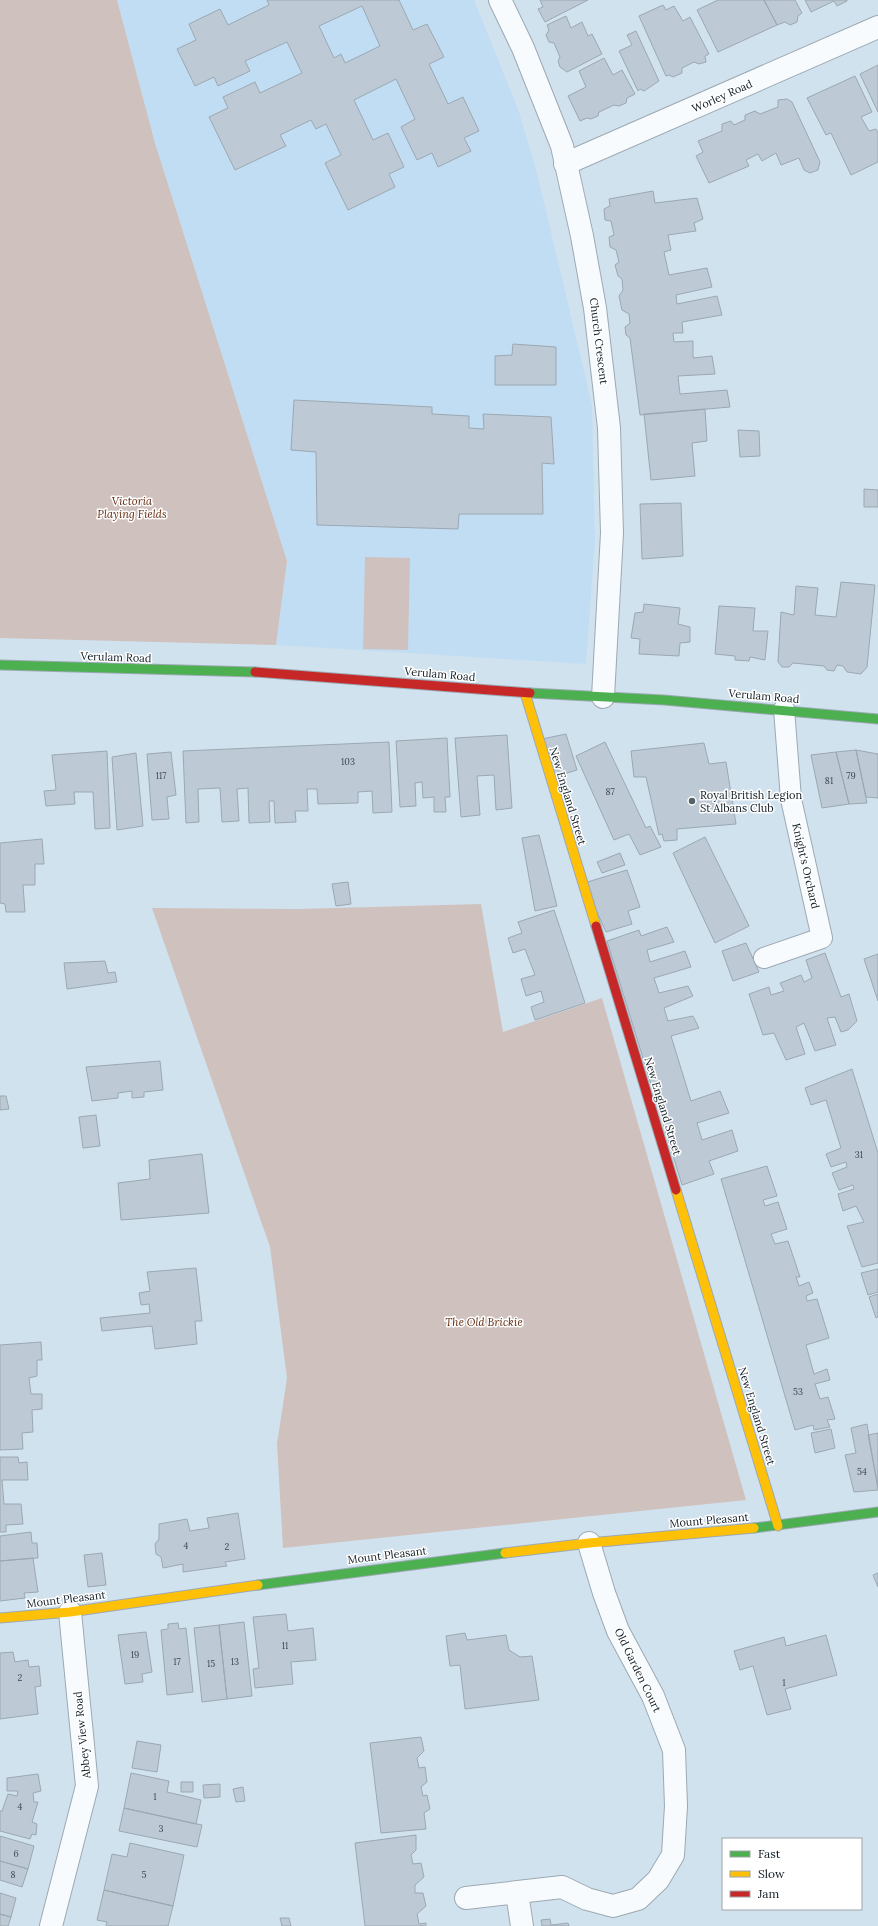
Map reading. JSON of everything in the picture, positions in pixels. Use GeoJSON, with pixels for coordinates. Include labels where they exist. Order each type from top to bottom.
{"type":"FeatureCollection","features":[{"type":"Feature","properties":{"kind":"street","name":"Church Crescent"},"geometry":{"type":"LineString","coordinates":[[500,0],[524,48],[562,146],[582,236],[595,308],[609,428],[612,533],[603,697]]}},
{"type":"Feature","properties":{"kind":"street","name":"Worley Road"},"geometry":{"type":"LineString","coordinates":[[566,164],[878,27]]}},
{"type":"Feature","properties":{"kind":"street","name":"Verulam Road"},"geometry":{"type":"LineString","coordinates":[[0,665],[261,672],[525,693],[784,709],[878,719]]}},
{"type":"Feature","properties":{"kind":"street","name":"New England Street"},"geometry":{"type":"LineString","coordinates":[[525,693],[778,1526]]}},
{"type":"Feature","properties":{"kind":"street","name":"Mount Pleasant"},"geometry":{"type":"LineString","coordinates":[[0,1618],[70,1612],[325,1575],[589,1543],[778,1526],[878,1512]]}},
{"type":"Feature","properties":{"kind":"street","name":"Old Garden Court"},"geometry":{"type":"LineString","coordinates":[[466,1898],[562,1887],[586,1899],[614,1906],[638,1899],[658,1880],[673,1855],[676,1806],[674,1750],[653,1696],[618,1631],[604,1593],[589,1543]]}},
{"type":"Feature","properties":{"kind":"street","name":"Abbey View Road"},"geometry":{"type":"LineString","coordinates":[[51,1926],[87,1786],[70,1612]]}},
{"type":"Feature","properties":{"kind":"street"},"geometry":{"type":"LineString","coordinates":[[517,1893],[522,1926]]}},
{"type":"Feature","properties":{"kind":"lane","name":"Knight's Orchard"},"geometry":{"type":"LineString","coordinates":[[764,958],[822,938],[791,799],[784,709]]}},
{"type":"Feature","properties":{"kind":"shaded area"},"geometry":{"type":"Polygon","coordinates":[[[117,0],[474,0],[519,112],[537,173],[592,405],[595,540],[586,664],[276,645],[287,561],[155,143],[117,0]]]}},
{"type":"Feature","properties":{"kind":"green space","name":"Victoria Playing Fields"},"geometry":{"type":"Polygon","coordinates":[[[0,0],[117,0],[155,143],[287,561],[276,645],[0,638],[0,0]]]}},
{"type":"Feature","properties":{"kind":"green space"},"geometry":{"type":"Polygon","coordinates":[[[365,557],[410,558],[408,650],[363,649],[365,557]]]}},
{"type":"Feature","properties":{"kind":"green space","name":"The Old Brickie"},"geometry":{"type":"Polygon","coordinates":[[[481,904],[503,1032],[602,998],[746,1500],[283,1548],[277,1444],[287,1378],[270,1247],[152,908],[299,909],[481,904]]]}},
{"type":"Feature","properties":{"kind":"building"},"geometry":{"type":"Polygon","coordinates":[[[267,0],[399,0],[413,30],[427,24],[444,57],[429,64],[448,104],[463,97],[479,131],[464,138],[471,151],[438,167],[432,153],[417,160],[401,127],[415,119],[396,79],[354,100],[373,140],[388,133],[404,167],[389,174],[395,187],[348,210],[325,163],[341,155],[326,124],[316,129],[311,120],[280,135],[286,146],[235,170],[209,117],[228,108],[223,97],[255,82],[260,93],[302,73],[287,42],[245,61],[250,71],[218,86],[214,77],[195,86],[177,49],[196,40],[189,24],[220,9],[228,25],[269,5],[267,0]],[[362,6],[319,26],[334,58],[341,54],[345,63],[380,46],[362,6]]]}},
{"type":"Feature","properties":{"kind":"building"},"geometry":{"type":"Polygon","coordinates":[[[540,0],[588,0],[545,22],[538,9],[543,7],[540,0]]]}},
{"type":"Feature","properties":{"kind":"building"},"geometry":{"type":"Polygon","coordinates":[[[718,0],[764,0],[777,25],[718,52],[697,10],[718,0]]]}},
{"type":"Feature","properties":{"kind":"building"},"geometry":{"type":"Polygon","coordinates":[[[764,0],[795,0],[802,13],[798,16],[797,22],[790,25],[785,22],[777,25],[764,0]]]}},
{"type":"Feature","properties":{"kind":"building"},"geometry":{"type":"Polygon","coordinates":[[[805,0],[847,1],[837,6],[834,1],[811,12],[805,0]]]}},
{"type":"Feature","properties":{"kind":"building"},"geometry":{"type":"Polygon","coordinates":[[[663,5],[666,10],[674,6],[683,21],[690,17],[709,54],[705,56],[706,62],[699,64],[694,62],[682,68],[682,73],[673,77],[669,75],[666,76],[639,16],[663,5]]]}},
{"type":"Feature","properties":{"kind":"building"},"geometry":{"type":"Polygon","coordinates":[[[566,16],[571,28],[582,22],[588,36],[592,34],[602,54],[567,72],[560,67],[558,61],[560,57],[554,43],[549,42],[546,35],[549,30],[547,25],[566,16]]]}},
{"type":"Feature","properties":{"kind":"building"},"geometry":{"type":"Polygon","coordinates":[[[636,31],[659,81],[644,91],[640,89],[638,91],[619,51],[632,45],[627,35],[636,31]]]}},
{"type":"Feature","properties":{"kind":"building"},"geometry":{"type":"Polygon","coordinates":[[[604,58],[613,75],[622,70],[635,94],[627,98],[626,103],[619,106],[614,105],[599,112],[598,116],[580,121],[568,96],[586,87],[579,71],[604,58]]]}},
{"type":"Feature","properties":{"kind":"building"},"geometry":{"type":"Polygon","coordinates":[[[878,65],[878,112],[860,74],[878,65]]]}},
{"type":"Feature","properties":{"kind":"building"},"geometry":{"type":"Polygon","coordinates":[[[855,76],[872,112],[861,117],[869,131],[876,129],[878,133],[878,162],[851,175],[831,133],[826,135],[807,98],[855,76]]]}},
{"type":"Feature","properties":{"kind":"building"},"geometry":{"type":"Polygon","coordinates":[[[787,99],[792,102],[820,162],[818,170],[810,173],[804,170],[799,158],[781,165],[776,153],[762,161],[758,154],[746,160],[749,166],[709,183],[696,156],[703,152],[698,141],[722,131],[722,124],[731,121],[734,125],[745,120],[745,115],[755,111],[760,114],[778,107],[778,100],[787,99]]]}},
{"type":"Feature","properties":{"kind":"building"},"geometry":{"type":"Polygon","coordinates":[[[653,191],[655,203],[697,198],[703,219],[694,223],[696,231],[668,235],[671,250],[664,252],[669,275],[707,268],[712,287],[676,295],[677,304],[717,296],[722,315],[682,322],[683,333],[673,333],[674,342],[693,341],[693,358],[712,356],[715,374],[678,376],[680,394],[727,390],[730,407],[640,415],[630,338],[626,335],[625,327],[630,323],[629,314],[622,310],[619,296],[623,290],[622,279],[618,276],[615,265],[619,262],[616,250],[610,247],[609,237],[614,235],[611,221],[605,220],[604,209],[610,206],[609,199],[653,191]]]}},
{"type":"Feature","properties":{"kind":"building"},"geometry":{"type":"Polygon","coordinates":[[[513,344],[556,347],[556,385],[495,385],[495,356],[512,355],[513,344]]]}},
{"type":"Feature","properties":{"kind":"building"},"geometry":{"type":"Polygon","coordinates":[[[294,400],[432,407],[432,414],[469,416],[469,428],[484,429],[483,414],[551,417],[554,464],[542,463],[543,514],[459,514],[458,529],[317,525],[316,452],[291,450],[294,400]]]}},
{"type":"Feature","properties":{"kind":"building"},"geometry":{"type":"Polygon","coordinates":[[[705,409],[707,441],[692,443],[695,476],[651,480],[644,414],[705,409]]]}},
{"type":"Feature","properties":{"kind":"building"},"geometry":{"type":"Polygon","coordinates":[[[738,430],[759,431],[760,456],[740,457],[738,430]]]}},
{"type":"Feature","properties":{"kind":"building"},"geometry":{"type":"Polygon","coordinates":[[[864,489],[878,490],[878,507],[864,507],[864,489]]]}},
{"type":"Feature","properties":{"kind":"building"},"geometry":{"type":"Polygon","coordinates":[[[681,503],[683,556],[642,559],[640,504],[681,503]]]}},
{"type":"Feature","properties":{"kind":"building"},"geometry":{"type":"Polygon","coordinates":[[[841,582],[875,585],[867,667],[861,674],[847,672],[843,666],[837,665],[834,671],[827,670],[824,666],[793,663],[789,667],[782,667],[778,662],[781,612],[794,615],[796,586],[818,588],[815,615],[836,617],[841,582]]]}},
{"type":"Feature","properties":{"kind":"building"},"geometry":{"type":"Polygon","coordinates":[[[644,604],[680,608],[678,624],[690,627],[690,642],[680,643],[679,656],[639,654],[640,639],[631,638],[635,613],[643,612],[644,604]]]}},
{"type":"Feature","properties":{"kind":"building"},"geometry":{"type":"Polygon","coordinates":[[[719,606],[755,608],[753,631],[768,631],[765,660],[750,657],[749,661],[735,660],[735,656],[715,654],[719,606]]]}},
{"type":"Feature","properties":{"kind":"building"},"geometry":{"type":"Polygon","coordinates":[[[566,734],[577,770],[554,777],[542,739],[566,734]]]}},
{"type":"Feature","properties":{"kind":"building"},"geometry":{"type":"Polygon","coordinates":[[[507,735],[512,808],[496,810],[494,775],[477,776],[480,815],[461,817],[455,738],[507,735]]]}},
{"type":"Feature","properties":{"kind":"building"},"geometry":{"type":"Polygon","coordinates":[[[447,738],[450,797],[445,797],[446,812],[434,812],[434,797],[423,798],[422,782],[415,783],[416,806],[400,807],[396,741],[447,738]]]}},
{"type":"Feature","properties":{"kind":"building"},"geometry":{"type":"Polygon","coordinates":[[[389,742],[392,812],[373,813],[372,791],[358,792],[358,803],[318,804],[317,789],[307,789],[308,811],[295,811],[296,822],[275,823],[274,801],[269,801],[270,822],[249,823],[248,788],[237,789],[239,821],[222,822],[220,788],[198,789],[199,822],[186,823],[183,751],[389,742]]]}},
{"type":"Feature","properties":{"kind":"building"},"geometry":{"type":"Polygon","coordinates":[[[605,742],[646,828],[650,826],[661,847],[640,855],[629,834],[614,840],[576,756],[605,742]]]}},
{"type":"Feature","properties":{"kind":"building","name":"Royal British Legion St Albans Club"},"geometry":{"type":"Polygon","coordinates":[[[704,743],[709,764],[726,762],[736,824],[677,829],[677,840],[664,841],[662,834],[659,835],[646,777],[634,777],[631,751],[704,743]]]}},
{"type":"Feature","properties":{"kind":"building"},"geometry":{"type":"Polygon","coordinates":[[[856,750],[878,754],[878,798],[866,797],[856,750]]]}},
{"type":"Feature","properties":{"kind":"building"},"geometry":{"type":"Polygon","coordinates":[[[856,750],[867,803],[849,804],[836,752],[856,750]]]}},
{"type":"Feature","properties":{"kind":"building"},"geometry":{"type":"Polygon","coordinates":[[[107,751],[110,828],[95,829],[93,792],[74,792],[75,804],[46,806],[44,791],[56,790],[52,755],[107,751]]]}},
{"type":"Feature","properties":{"kind":"building"},"geometry":{"type":"Polygon","coordinates":[[[171,752],[176,795],[167,797],[169,819],[152,820],[147,754],[171,752]]]}},
{"type":"Feature","properties":{"kind":"building"},"geometry":{"type":"Polygon","coordinates":[[[836,752],[849,804],[822,808],[811,755],[836,752]]]}},
{"type":"Feature","properties":{"kind":"building"},"geometry":{"type":"Polygon","coordinates":[[[136,753],[143,826],[117,830],[112,757],[136,753]]]}},
{"type":"Feature","properties":{"kind":"building"},"geometry":{"type":"Polygon","coordinates":[[[539,835],[557,906],[535,911],[522,838],[539,835]]]}},
{"type":"Feature","properties":{"kind":"building"},"geometry":{"type":"Polygon","coordinates":[[[705,837],[749,926],[715,943],[673,853],[705,837]]]}},
{"type":"Feature","properties":{"kind":"building"},"geometry":{"type":"Polygon","coordinates":[[[42,839],[44,864],[35,864],[35,885],[23,885],[25,912],[6,912],[5,904],[0,903],[0,843],[42,839]]]}},
{"type":"Feature","properties":{"kind":"building"},"geometry":{"type":"Polygon","coordinates":[[[620,853],[625,865],[602,873],[597,862],[620,853]]]}},
{"type":"Feature","properties":{"kind":"building"},"geometry":{"type":"Polygon","coordinates":[[[627,870],[640,907],[628,911],[632,924],[606,932],[584,883],[627,870]]]}},
{"type":"Feature","properties":{"kind":"building"},"geometry":{"type":"Polygon","coordinates":[[[348,882],[351,904],[336,906],[332,884],[348,882]]]}},
{"type":"Feature","properties":{"kind":"building"},"geometry":{"type":"Polygon","coordinates":[[[554,910],[585,1003],[535,1020],[531,1007],[544,1002],[541,991],[526,996],[521,979],[535,975],[525,949],[513,953],[508,938],[522,933],[518,922],[554,910]]]}},
{"type":"Feature","properties":{"kind":"building"},"geometry":{"type":"Polygon","coordinates":[[[667,927],[674,942],[647,950],[650,962],[685,951],[691,967],[654,978],[659,993],[688,986],[693,996],[664,1008],[668,1021],[693,1016],[699,1028],[671,1036],[691,1101],[720,1091],[729,1113],[697,1123],[702,1140],[732,1130],[738,1151],[709,1161],[714,1174],[682,1185],[607,941],[639,930],[641,936],[667,927]]]}},
{"type":"Feature","properties":{"kind":"building"},"geometry":{"type":"Polygon","coordinates":[[[746,943],[759,972],[733,981],[722,951],[746,943]]]}},
{"type":"Feature","properties":{"kind":"building"},"geometry":{"type":"Polygon","coordinates":[[[825,953],[841,997],[849,994],[857,1021],[848,1030],[841,1032],[835,1017],[827,1018],[836,1045],[815,1051],[804,1023],[796,1027],[805,1054],[786,1060],[774,1033],[763,1035],[749,994],[769,987],[771,995],[784,991],[780,983],[801,975],[804,982],[812,978],[806,960],[825,953]]]}},
{"type":"Feature","properties":{"kind":"building"},"geometry":{"type":"Polygon","coordinates":[[[878,954],[878,1001],[864,959],[878,954]]]}},
{"type":"Feature","properties":{"kind":"building"},"geometry":{"type":"Polygon","coordinates":[[[105,961],[108,973],[115,972],[117,982],[67,989],[64,963],[105,961]]]}},
{"type":"Feature","properties":{"kind":"building"},"geometry":{"type":"Polygon","coordinates":[[[160,1061],[163,1090],[144,1092],[144,1097],[132,1098],[132,1091],[118,1093],[118,1098],[92,1101],[86,1067],[160,1061]]]}},
{"type":"Feature","properties":{"kind":"building"},"geometry":{"type":"Polygon","coordinates":[[[852,1069],[878,1153],[878,1263],[862,1267],[847,1226],[864,1222],[856,1206],[843,1211],[838,1194],[854,1189],[853,1185],[839,1190],[832,1173],[847,1167],[846,1162],[831,1167],[826,1154],[841,1148],[826,1100],[811,1105],[805,1088],[852,1069]]]}},
{"type":"Feature","properties":{"kind":"building"},"geometry":{"type":"Polygon","coordinates":[[[0,1096],[6,1096],[9,1109],[0,1110],[0,1096]]]}},
{"type":"Feature","properties":{"kind":"building"},"geometry":{"type":"Polygon","coordinates":[[[96,1115],[100,1146],[83,1148],[79,1117],[96,1115]]]}},
{"type":"Feature","properties":{"kind":"building"},"geometry":{"type":"Polygon","coordinates":[[[202,1154],[209,1213],[121,1220],[118,1183],[150,1179],[149,1160],[202,1154]]]}},
{"type":"Feature","properties":{"kind":"building"},"geometry":{"type":"Polygon","coordinates":[[[767,1166],[777,1196],[763,1200],[765,1206],[778,1202],[787,1229],[771,1234],[775,1244],[788,1241],[800,1277],[796,1277],[799,1286],[809,1282],[813,1293],[806,1296],[807,1301],[817,1299],[829,1338],[806,1345],[814,1374],[827,1369],[830,1380],[815,1384],[820,1399],[828,1397],[835,1419],[827,1420],[830,1427],[814,1430],[813,1425],[795,1430],[721,1179],[767,1166]]]}},
{"type":"Feature","properties":{"kind":"building"},"geometry":{"type":"Polygon","coordinates":[[[196,1268],[202,1321],[195,1321],[197,1344],[155,1349],[152,1326],[102,1331],[100,1318],[150,1313],[149,1304],[141,1305],[139,1293],[150,1291],[147,1272],[196,1268]]]}},
{"type":"Feature","properties":{"kind":"building"},"geometry":{"type":"Polygon","coordinates":[[[878,1269],[878,1292],[868,1295],[861,1273],[878,1269]]]}},
{"type":"Feature","properties":{"kind":"building"},"geometry":{"type":"Polygon","coordinates":[[[878,1294],[878,1317],[876,1318],[869,1297],[878,1294]]]}},
{"type":"Feature","properties":{"kind":"building"},"geometry":{"type":"Polygon","coordinates":[[[41,1342],[42,1360],[37,1360],[37,1376],[29,1378],[31,1394],[42,1394],[42,1409],[32,1410],[33,1432],[22,1433],[23,1449],[0,1450],[0,1345],[41,1342]]]}},
{"type":"Feature","properties":{"kind":"building"},"geometry":{"type":"Polygon","coordinates":[[[867,1424],[878,1490],[854,1492],[845,1455],[856,1453],[851,1428],[867,1424]]]}},
{"type":"Feature","properties":{"kind":"building"},"geometry":{"type":"Polygon","coordinates":[[[831,1429],[835,1448],[815,1453],[811,1433],[831,1429]]]}},
{"type":"Feature","properties":{"kind":"building"},"geometry":{"type":"Polygon","coordinates":[[[878,1433],[878,1486],[868,1435],[878,1433]]]}},
{"type":"Feature","properties":{"kind":"building"},"geometry":{"type":"Polygon","coordinates":[[[0,1457],[18,1457],[19,1463],[27,1462],[28,1480],[2,1480],[4,1504],[21,1504],[23,1524],[6,1525],[6,1532],[0,1532],[0,1457]]]}},
{"type":"Feature","properties":{"kind":"building"},"geometry":{"type":"Polygon","coordinates":[[[238,1513],[245,1559],[225,1562],[227,1566],[183,1572],[183,1564],[163,1568],[161,1557],[156,1554],[155,1544],[159,1539],[159,1524],[187,1519],[190,1531],[209,1528],[207,1518],[238,1513]]]}},
{"type":"Feature","properties":{"kind":"building"},"geometry":{"type":"Polygon","coordinates":[[[31,1532],[32,1543],[37,1543],[38,1558],[0,1561],[0,1536],[31,1532]]]}},
{"type":"Feature","properties":{"kind":"building"},"geometry":{"type":"Polygon","coordinates":[[[102,1553],[106,1585],[88,1587],[84,1555],[102,1553]]]}},
{"type":"Feature","properties":{"kind":"building"},"geometry":{"type":"Polygon","coordinates":[[[33,1558],[38,1592],[24,1593],[25,1598],[0,1601],[0,1561],[33,1558]]]}},
{"type":"Feature","properties":{"kind":"building"},"geometry":{"type":"Polygon","coordinates":[[[878,1573],[878,1587],[873,1575],[878,1573]]]}},
{"type":"Feature","properties":{"kind":"building"},"geometry":{"type":"Polygon","coordinates":[[[286,1614],[288,1631],[313,1628],[316,1660],[291,1662],[293,1684],[255,1688],[253,1669],[259,1668],[253,1617],[286,1614]]]}},
{"type":"Feature","properties":{"kind":"building"},"geometry":{"type":"Polygon","coordinates":[[[244,1622],[252,1696],[227,1699],[219,1625],[244,1622]]]}},
{"type":"Feature","properties":{"kind":"building"},"geometry":{"type":"Polygon","coordinates":[[[178,1623],[179,1629],[186,1628],[193,1692],[167,1695],[161,1630],[168,1629],[168,1624],[178,1623]]]}},
{"type":"Feature","properties":{"kind":"building"},"geometry":{"type":"Polygon","coordinates":[[[219,1625],[227,1699],[202,1702],[194,1628],[219,1625]]]}},
{"type":"Feature","properties":{"kind":"building"},"geometry":{"type":"Polygon","coordinates":[[[146,1632],[152,1672],[142,1674],[143,1682],[125,1684],[118,1635],[146,1632]]]}},
{"type":"Feature","properties":{"kind":"building"},"geometry":{"type":"Polygon","coordinates":[[[465,1633],[467,1640],[506,1635],[509,1650],[520,1657],[532,1656],[539,1700],[465,1709],[460,1665],[450,1666],[446,1636],[465,1633]]]}},
{"type":"Feature","properties":{"kind":"building"},"geometry":{"type":"Polygon","coordinates":[[[826,1635],[837,1675],[785,1689],[791,1709],[767,1715],[753,1666],[740,1670],[734,1651],[784,1637],[786,1646],[826,1635]]]}},
{"type":"Feature","properties":{"kind":"building"},"geometry":{"type":"Polygon","coordinates":[[[13,1652],[15,1662],[28,1660],[29,1667],[39,1666],[41,1686],[35,1687],[38,1714],[0,1719],[0,1653],[13,1652]]]}},
{"type":"Feature","properties":{"kind":"building"},"geometry":{"type":"Polygon","coordinates":[[[421,1737],[424,1751],[417,1758],[419,1768],[425,1767],[427,1782],[421,1787],[423,1796],[427,1795],[430,1809],[424,1813],[426,1829],[381,1833],[370,1743],[421,1737]]]}},
{"type":"Feature","properties":{"kind":"building"},"geometry":{"type":"Polygon","coordinates":[[[137,1741],[161,1745],[157,1772],[132,1768],[137,1741]]]}},
{"type":"Feature","properties":{"kind":"building"},"geometry":{"type":"Polygon","coordinates":[[[131,1773],[169,1781],[167,1792],[201,1800],[196,1824],[124,1808],[131,1773]]]}},
{"type":"Feature","properties":{"kind":"building"},"geometry":{"type":"Polygon","coordinates":[[[38,1774],[41,1791],[33,1793],[34,1802],[38,1802],[32,1822],[37,1824],[36,1835],[32,1834],[30,1839],[0,1831],[0,1811],[2,1811],[8,1794],[17,1796],[18,1791],[7,1791],[7,1778],[38,1774]]]}},
{"type":"Feature","properties":{"kind":"building"},"geometry":{"type":"Polygon","coordinates":[[[181,1782],[193,1782],[193,1792],[181,1792],[181,1782]]]}},
{"type":"Feature","properties":{"kind":"building"},"geometry":{"type":"Polygon","coordinates":[[[220,1784],[220,1797],[204,1798],[203,1785],[220,1784]]]}},
{"type":"Feature","properties":{"kind":"building"},"geometry":{"type":"Polygon","coordinates":[[[243,1787],[245,1801],[236,1802],[233,1789],[243,1787]]]}},
{"type":"Feature","properties":{"kind":"building"},"geometry":{"type":"Polygon","coordinates":[[[124,1808],[202,1825],[197,1847],[119,1831],[124,1808]]]}},
{"type":"Feature","properties":{"kind":"building"},"geometry":{"type":"Polygon","coordinates":[[[416,1835],[416,1850],[411,1855],[413,1864],[421,1863],[424,1877],[415,1885],[415,1893],[423,1893],[426,1906],[417,1914],[419,1924],[426,1923],[426,1926],[365,1926],[355,1843],[416,1835]]]}},
{"type":"Feature","properties":{"kind":"building"},"geometry":{"type":"Polygon","coordinates":[[[0,1836],[34,1846],[28,1869],[0,1861],[0,1836]]]}},
{"type":"Feature","properties":{"kind":"building"},"geometry":{"type":"Polygon","coordinates":[[[130,1843],[184,1855],[173,1906],[104,1890],[112,1854],[127,1857],[130,1843]]]}},
{"type":"Feature","properties":{"kind":"building"},"geometry":{"type":"Polygon","coordinates":[[[0,1861],[28,1869],[22,1887],[0,1880],[0,1861]]]}},
{"type":"Feature","properties":{"kind":"building"},"geometry":{"type":"Polygon","coordinates":[[[104,1890],[173,1906],[168,1926],[106,1926],[107,1922],[97,1920],[104,1890]]]}},
{"type":"Feature","properties":{"kind":"building"},"geometry":{"type":"Polygon","coordinates":[[[0,1893],[16,1898],[11,1917],[0,1914],[0,1893]]]}},
{"type":"Feature","properties":{"kind":"building"},"geometry":{"type":"Polygon","coordinates":[[[0,1914],[11,1917],[8,1926],[0,1926],[0,1914]]]}},
{"type":"Feature","properties":{"kind":"building"},"geometry":{"type":"Polygon","coordinates":[[[280,1918],[289,1918],[291,1926],[282,1926],[280,1918]]]}},
{"type":"Feature","properties":{"kind":"building"},"geometry":{"type":"Polygon","coordinates":[[[550,1919],[551,1925],[568,1923],[569,1926],[542,1926],[541,1920],[550,1919]]]}},
{"type":"Feature","properties":{"kind":"traffic: fast"},"geometry":{"type":"LineString","coordinates":[[0,665],[255,672]]}},
{"type":"Feature","properties":{"kind":"traffic: fast"},"geometry":{"type":"LineString","coordinates":[[530,693],[664,700],[878,719]]}},
{"type":"Feature","properties":{"kind":"traffic: fast"},"geometry":{"type":"LineString","coordinates":[[754,1528],[878,1512]]}},
{"type":"Feature","properties":{"kind":"traffic: fast"},"geometry":{"type":"LineString","coordinates":[[258,1585],[505,1553]]}},
{"type":"Feature","properties":{"kind":"traffic: slow"},"geometry":{"type":"LineString","coordinates":[[525,693],[596,926]]}},
{"type":"Feature","properties":{"kind":"traffic: slow"},"geometry":{"type":"LineString","coordinates":[[676,1190],[778,1526]]}},
{"type":"Feature","properties":{"kind":"traffic: slow"},"geometry":{"type":"LineString","coordinates":[[505,1553],[589,1543],[754,1528]]}},
{"type":"Feature","properties":{"kind":"traffic: slow"},"geometry":{"type":"LineString","coordinates":[[0,1618],[70,1612],[258,1585]]}},
{"type":"Feature","properties":{"kind":"traffic: jam"},"geometry":{"type":"LineString","coordinates":[[255,672],[530,693]]}},
{"type":"Feature","properties":{"kind":"traffic: jam"},"geometry":{"type":"LineString","coordinates":[[596,926],[676,1190]]}},
{"type":"Feature","properties":{"kind":"place","name":"Royal British Legion St Albans Club"},"geometry":{"type":"Point","coordinates":[692,801]}}]}
